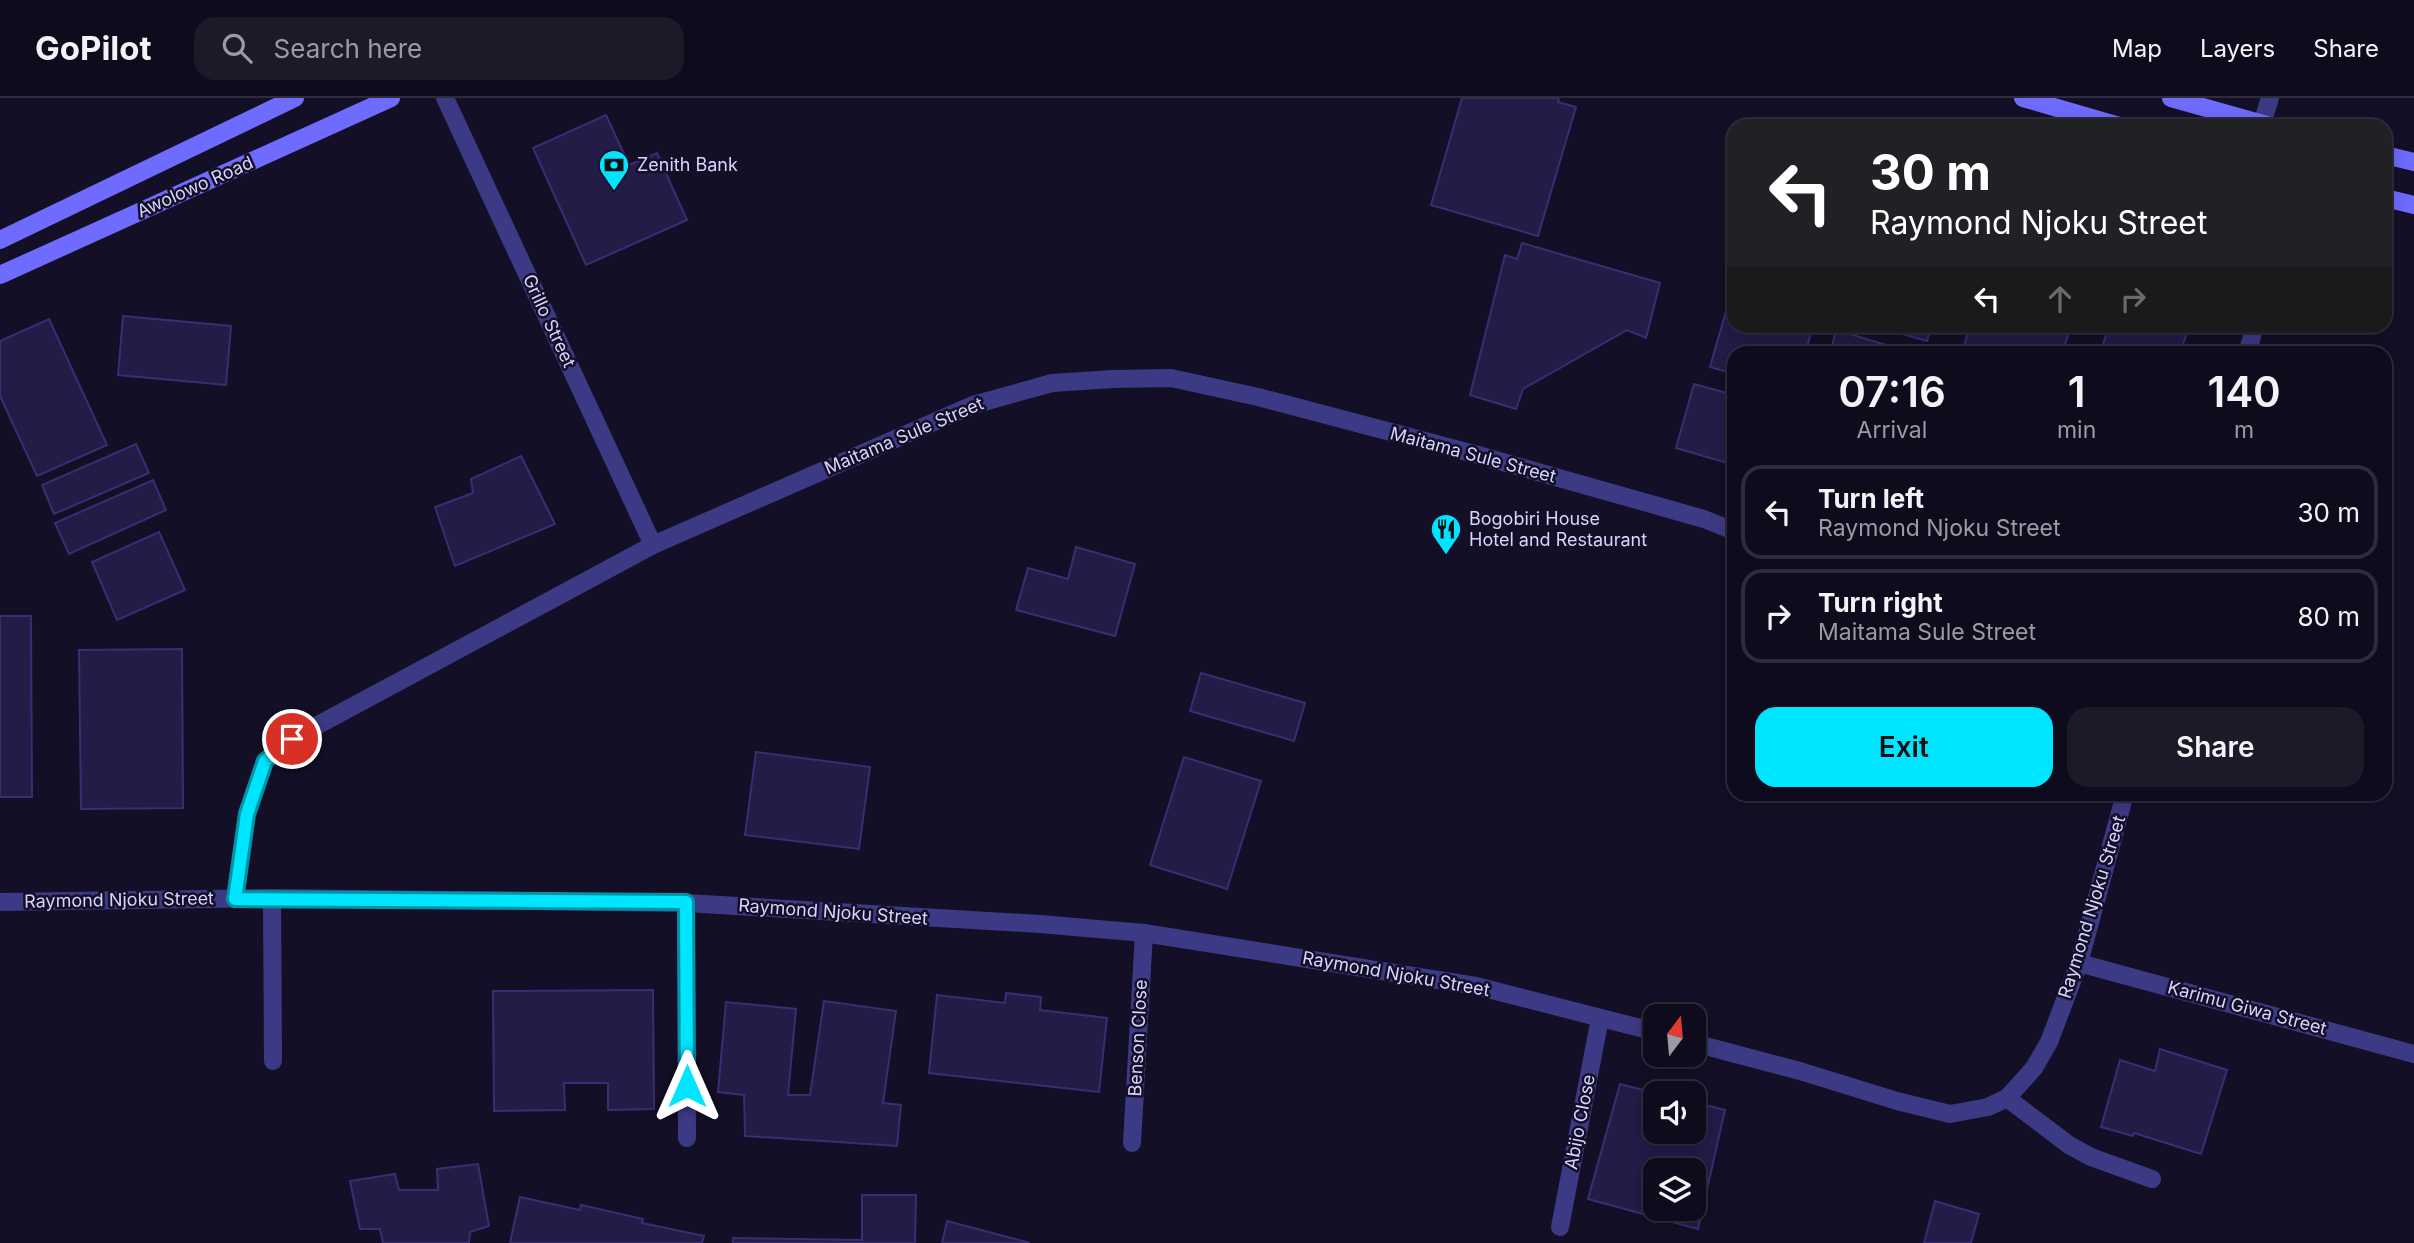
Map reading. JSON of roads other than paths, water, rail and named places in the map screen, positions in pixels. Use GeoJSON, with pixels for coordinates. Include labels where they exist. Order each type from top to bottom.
{"type":"FeatureCollection","features":[{"type":"Feature","properties":{"kind":"main road","name":"Awolowo Road"},"geometry":{"type":"LineString","coordinates":[[0,240],[295,98]]}},
{"type":"Feature","properties":{"kind":"main road","name":"Awolowo Road"},"geometry":{"type":"LineString","coordinates":[[0,275],[391,98]]}},
{"type":"Feature","properties":{"kind":"main road"},"geometry":{"type":"LineString","coordinates":[[2023,98],[2095,119]]}},
{"type":"Feature","properties":{"kind":"main road"},"geometry":{"type":"LineString","coordinates":[[2171,98],[2245,119]]}},
{"type":"Feature","properties":{"kind":"main road"},"geometry":{"type":"LineString","coordinates":[[2392,157],[2414,162]]}},
{"type":"Feature","properties":{"kind":"main road"},"geometry":{"type":"LineString","coordinates":[[2392,200],[2414,205]]}},
{"type":"Feature","properties":{"kind":"street","name":"Grillo Street"},"geometry":{"type":"LineString","coordinates":[[445,98],[653,545]]}},
{"type":"Feature","properties":{"kind":"street"},"geometry":{"type":"LineString","coordinates":[[2267,119],[2270,98]]}},
{"type":"Feature","properties":{"kind":"street","name":"Maitama Sule Street"},"geometry":{"type":"LineString","coordinates":[[235,899],[247,814],[265,761],[292,739],[653,545],[973,405],[1052,383],[1171,379],[1258,397],[1492,459],[1704,519],[1727,528]]}},
{"type":"Feature","properties":{"kind":"street","name":"Raymond Njoku Street"},"geometry":{"type":"LineString","coordinates":[[1706,1046],[1950,1114],[1988,1107],[2007,1098],[2034,1068],[2049,1042],[2079,962],[2123,801]]}},
{"type":"Feature","properties":{"kind":"street"},"geometry":{"type":"LineString","coordinates":[[272,898],[273,1061]]}},
{"type":"Feature","properties":{"kind":"street","name":"Raymond Njoku Street"},"geometry":{"type":"LineString","coordinates":[[0,902],[272,898],[686,902],[1040,924],[1144,933],[1476,986],[1643,1029]]}},
{"type":"Feature","properties":{"kind":"street"},"geometry":{"type":"LineString","coordinates":[[686,902],[687,1138]]}},
{"type":"Feature","properties":{"kind":"street","name":"Benson Close"},"geometry":{"type":"LineString","coordinates":[[1132,1143],[1144,933]]}},
{"type":"Feature","properties":{"kind":"street","name":"Karimu Giwa Street"},"geometry":{"type":"LineString","coordinates":[[2079,962],[2414,1054]]}},
{"type":"Feature","properties":{"kind":"street","name":"Abijo Close"},"geometry":{"type":"LineString","coordinates":[[1560,1227],[1600,1018]]}},
{"type":"Feature","properties":{"kind":"street"},"geometry":{"type":"LineString","coordinates":[[2007,1098],[2069,1145],[2091,1157],[2152,1179]]}},
{"type":"Feature","properties":{"kind":"place","name":"Zenith Bank"},"geometry":{"type":"Point","coordinates":[614,192]}},
{"type":"Feature","properties":{"kind":"place","name":"Bogobiri House Hotel and Restaurant"},"geometry":{"type":"Point","coordinates":[1446,556]}}]}
